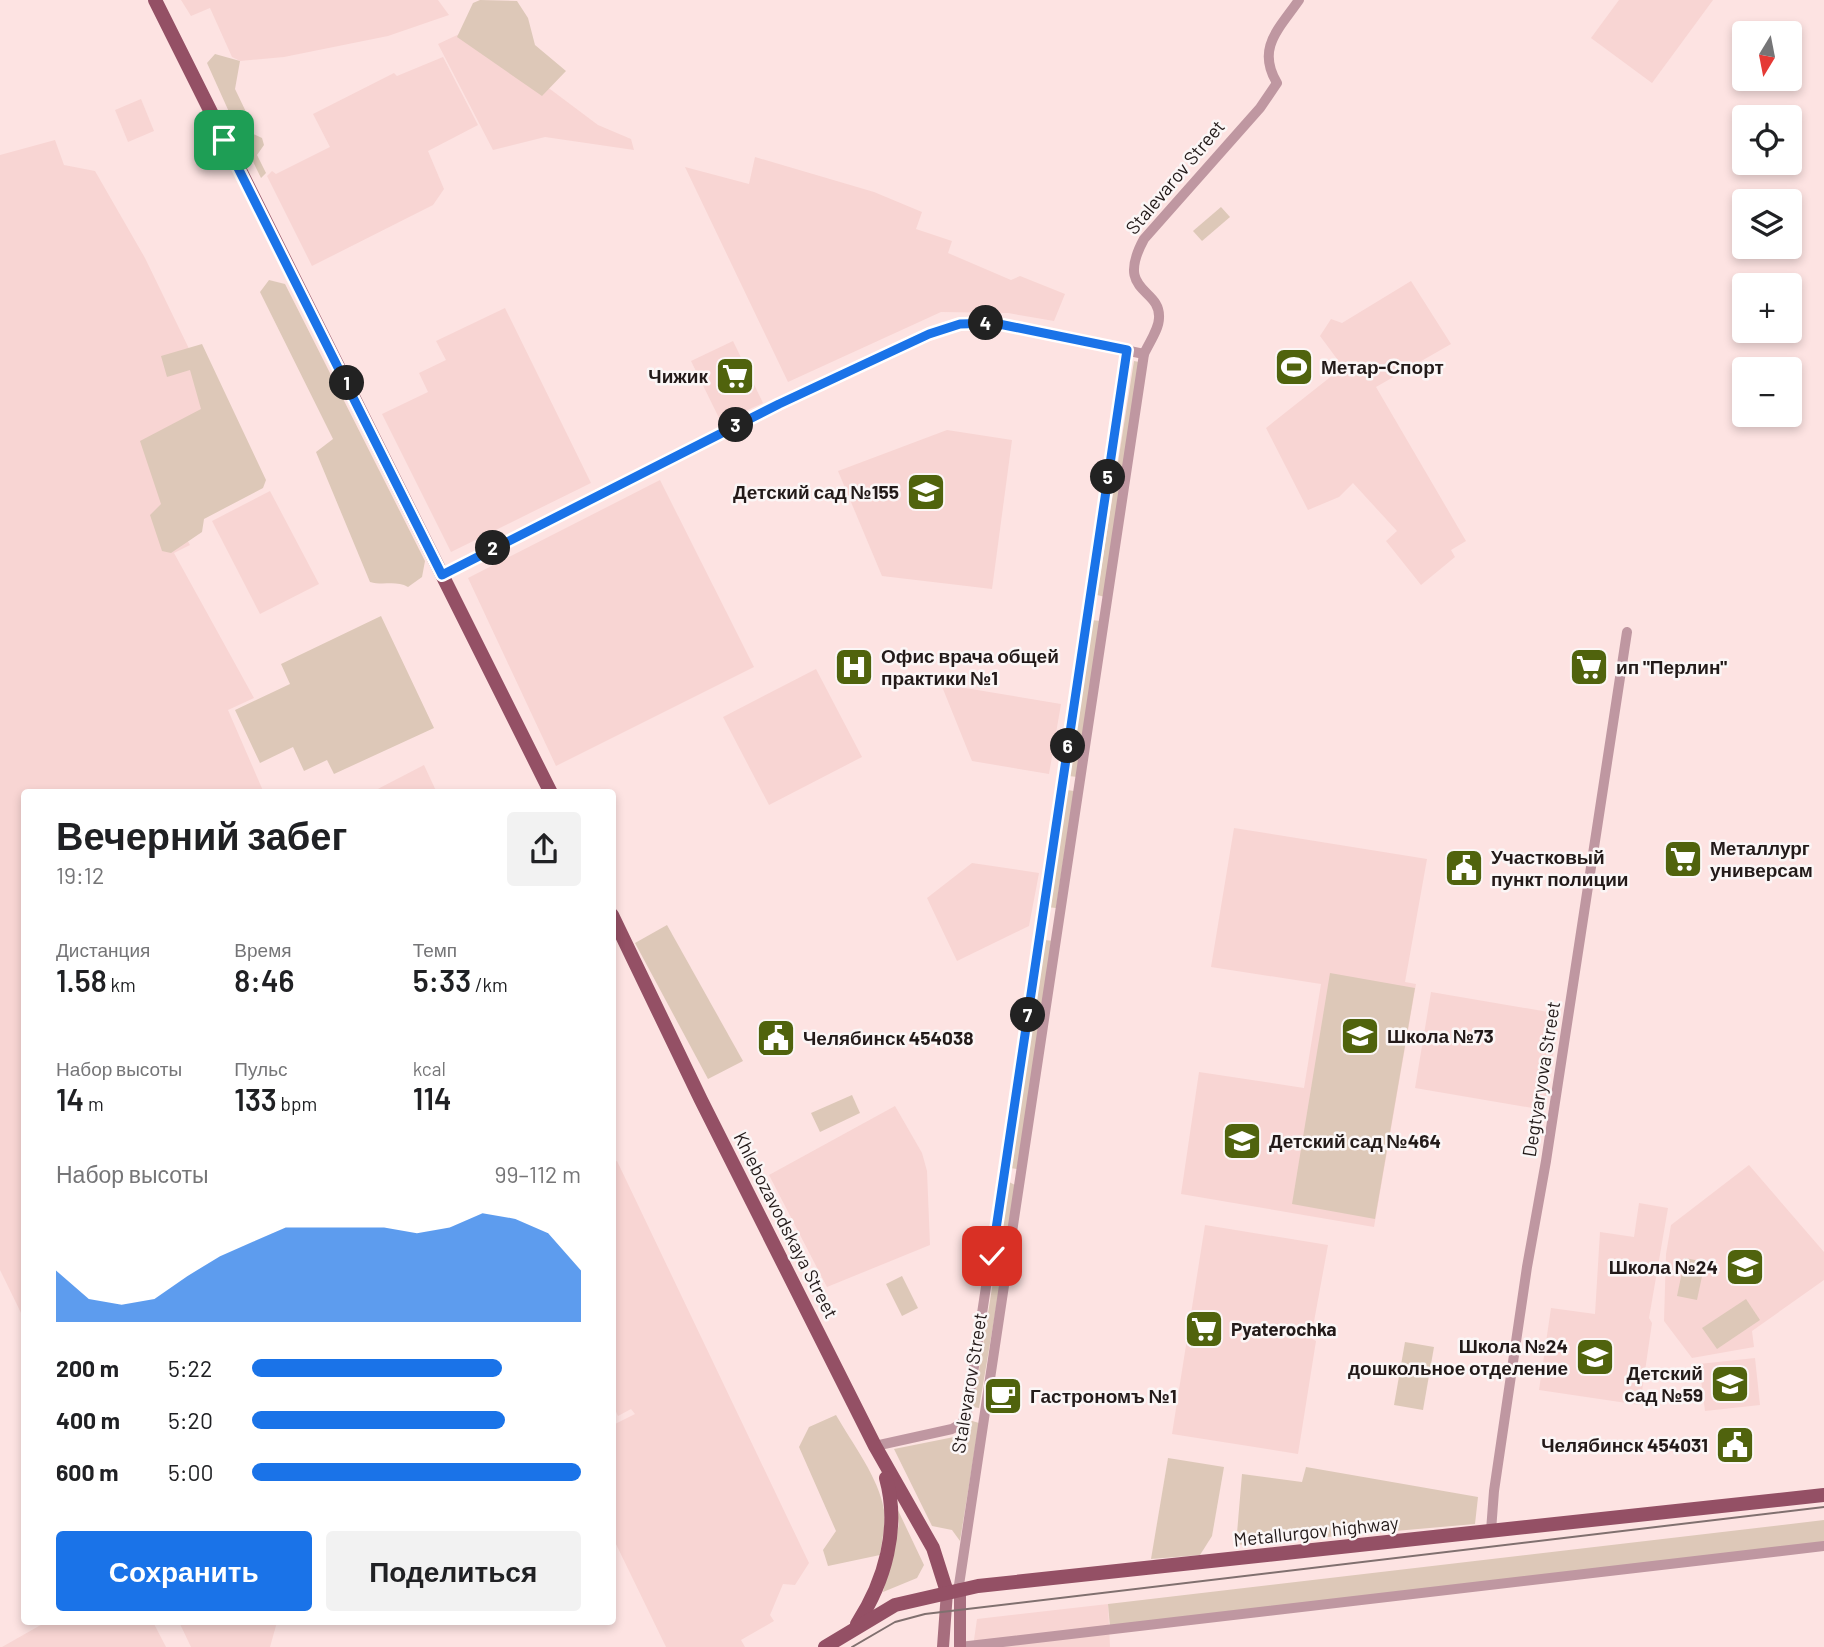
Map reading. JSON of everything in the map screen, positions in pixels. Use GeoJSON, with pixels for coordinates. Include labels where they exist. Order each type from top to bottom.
{"type":"FeatureCollection","features":[{"type":"Feature","properties":{"kind":"main road"},"geometry":{"type":"LineString","coordinates":[[155,0],[549,789]]}},
{"type":"Feature","properties":{"kind":"main road","name":"Khlebozavodskaya Street"},"geometry":{"type":"LineString","coordinates":[[616,923],[701,1100],[878,1451],[956,1588]]}},
{"type":"Feature","properties":{"kind":"main road"},"geometry":{"type":"LineString","coordinates":[[855,1628],[877,1591],[892,1526],[892,1499],[878,1451]]}},
{"type":"Feature","properties":{"kind":"main road","name":"Metallurgov highway"},"geometry":{"type":"LineString","coordinates":[[825,1647],[895,1605],[956,1588],[1824,1495]]}},
{"type":"Feature","properties":{"kind":"main road","name":"Stalevarov Street"},"geometry":{"type":"LineString","coordinates":[[943,1646],[956,1588]]}},
{"type":"Feature","properties":{"kind":"main road","name":"Stalevarov Street"},"geometry":{"type":"LineString","coordinates":[[956,1588],[960,1647]]}},
{"type":"Feature","properties":{"kind":"main road"},"geometry":{"type":"LineString","coordinates":[[943,1646],[960,1647]]}},
{"type":"Feature","properties":{"kind":"street","name":"Stalevarov Street"},"geometry":{"type":"LineString","coordinates":[[956,1588],[1144,354],[1160,314],[1133,275],[1133,258],[1144,239],[1260,108],[1277,83],[1268,68],[1269,43],[1298,0]]}},
{"type":"Feature","properties":{"kind":"street"},"geometry":{"type":"LineString","coordinates":[[442,575],[779,404],[929,334],[960,324],[994,323],[1144,354]]}},
{"type":"Feature","properties":{"kind":"street","name":"Stalevarov Street"},"geometry":{"type":"LineString","coordinates":[[967,1413],[1127,350]]}},
{"type":"Feature","properties":{"kind":"street"},"geometry":{"type":"LineString","coordinates":[[1088,608],[1105,611]]}},
{"type":"Feature","properties":{"kind":"street","name":"Degtyaryova Street"},"geometry":{"type":"LineString","coordinates":[[1491,1531],[1494,1491],[1525,1276],[1546,1161],[1627,632]]}},
{"type":"Feature","properties":{"kind":"street"},"geometry":{"type":"LineString","coordinates":[[878,1451],[952,1429],[962,1423],[967,1413],[983,1421]]}},
{"type":"Feature","properties":{"kind":"street"},"geometry":{"type":"LineString","coordinates":[[960,1647],[1824,1546]]}},
{"type":"Feature","properties":{"kind":"shaded area"},"geometry":{"type":"Polygon","coordinates":[[[181,0],[438,0],[449,15],[388,36],[284,57],[240,61],[232,57],[210,8],[191,16],[181,0]]]}},
{"type":"Feature","properties":{"kind":"shaded area"},"geometry":{"type":"Polygon","coordinates":[[[480,0],[517,1],[528,18],[535,45],[566,71],[542,96],[457,37],[473,3],[480,0]]]}},
{"type":"Feature","properties":{"kind":"shaded area"},"geometry":{"type":"Polygon","coordinates":[[[1619,0],[1713,0],[1652,83],[1591,38],[1619,0]]]}},
{"type":"Feature","properties":{"kind":"shaded area"},"geometry":{"type":"Polygon","coordinates":[[[470,29],[598,125],[631,139],[634,150],[545,137],[493,150],[438,44],[470,29]]]}},
{"type":"Feature","properties":{"kind":"shaded area"},"geometry":{"type":"Polygon","coordinates":[[[215,54],[240,61],[235,89],[248,116],[234,123],[207,63],[215,54]]]}},
{"type":"Feature","properties":{"kind":"shaded area"},"geometry":{"type":"Polygon","coordinates":[[[443,57],[478,125],[428,151],[444,189],[433,205],[312,266],[267,176],[272,171],[276,174],[330,147],[313,114],[394,73],[397,76],[443,57]]]}},
{"type":"Feature","properties":{"kind":"shaded area"},"geometry":{"type":"Polygon","coordinates":[[[141,99],[154,131],[128,142],[115,110],[141,99]]]}},
{"type":"Feature","properties":{"kind":"shaded area"},"geometry":{"type":"Polygon","coordinates":[[[251,133],[262,138],[264,145],[257,155],[266,173],[261,178],[242,139],[251,133]]]}},
{"type":"Feature","properties":{"kind":"shaded area"},"geometry":{"type":"Polygon","coordinates":[[[55,140],[64,165],[95,171],[145,258],[244,462],[166,501],[190,545],[174,553],[254,698],[228,710],[262,789],[21,789],[21,1313],[0,1270],[0,155],[55,140]]]}},
{"type":"Feature","properties":{"kind":"shaded area"},"geometry":{"type":"Polygon","coordinates":[[[755,157],[874,192],[922,212],[916,229],[952,241],[948,253],[1011,280],[1020,276],[1065,294],[1054,321],[1008,313],[941,312],[788,382],[685,167],[749,184],[755,157]]]}},
{"type":"Feature","properties":{"kind":"shaded area"},"geometry":{"type":"Polygon","coordinates":[[[1221,207],[1230,217],[1202,241],[1193,231],[1221,207]]]}},
{"type":"Feature","properties":{"kind":"shaded area"},"geometry":{"type":"Polygon","coordinates":[[[269,280],[285,284],[425,561],[422,577],[408,587],[370,582],[316,452],[333,439],[260,292],[269,280]]]}},
{"type":"Feature","properties":{"kind":"shaded area"},"geometry":{"type":"Polygon","coordinates":[[[1411,281],[1451,344],[1376,387],[1466,541],[1451,550],[1455,557],[1421,585],[1386,541],[1397,531],[1353,483],[1339,497],[1308,510],[1266,428],[1343,367],[1320,336],[1331,319],[1342,323],[1411,281]]]}},
{"type":"Feature","properties":{"kind":"shaded area"},"geometry":{"type":"Polygon","coordinates":[[[505,308],[591,483],[451,552],[382,414],[428,392],[419,373],[446,360],[436,341],[505,308]]]}},
{"type":"Feature","properties":{"kind":"shaded area"},"geometry":{"type":"Polygon","coordinates":[[[733,341],[763,403],[721,422],[691,361],[733,341]]]}},
{"type":"Feature","properties":{"kind":"shaded area"},"geometry":{"type":"Polygon","coordinates":[[[202,344],[266,480],[263,488],[204,519],[202,532],[171,553],[162,551],[150,515],[161,504],[140,441],[201,409],[190,370],[167,377],[161,356],[202,344]]]}},
{"type":"Feature","properties":{"kind":"shaded area"},"geometry":{"type":"Polygon","coordinates":[[[1134,361],[1139,362],[1105,597],[1097,595],[1134,361]]]}},
{"type":"Feature","properties":{"kind":"shaded area","name":"Детский сад №155"},"geometry":{"type":"Polygon","coordinates":[[[947,430],[1012,440],[992,589],[882,576],[838,471],[947,430]]]}},
{"type":"Feature","properties":{"kind":"shaded area"},"geometry":{"type":"Polygon","coordinates":[[[660,480],[754,667],[556,766],[468,578],[660,480]]]}},
{"type":"Feature","properties":{"kind":"shaded area"},"geometry":{"type":"Polygon","coordinates":[[[270,491],[319,584],[260,614],[212,521],[270,491]]]}},
{"type":"Feature","properties":{"kind":"shaded area"},"geometry":{"type":"Polygon","coordinates":[[[381,616],[434,728],[334,774],[327,760],[304,771],[293,747],[260,763],[235,710],[290,684],[281,664],[381,616]]]}},
{"type":"Feature","properties":{"kind":"shaded area"},"geometry":{"type":"Polygon","coordinates":[[[1091,620],[1101,621],[1078,777],[1068,776],[1091,620]]]}},
{"type":"Feature","properties":{"kind":"shaded area"},"geometry":{"type":"Polygon","coordinates":[[[816,669],[862,757],[769,805],[723,717],[816,669]]]}},
{"type":"Feature","properties":{"kind":"shaded area"},"geometry":{"type":"Polygon","coordinates":[[[941,684],[1061,704],[1049,774],[972,761],[941,684]]]}},
{"type":"Feature","properties":{"kind":"shaded area"},"geometry":{"type":"Polygon","coordinates":[[[424,765],[435,789],[378,789],[424,765]]]}},
{"type":"Feature","properties":{"kind":"shaded area"},"geometry":{"type":"Polygon","coordinates":[[[1067,790],[1074,791],[1056,908],[1047,907],[1067,790]]]}},
{"type":"Feature","properties":{"kind":"shaded area","name":"Школа №73"},"geometry":{"type":"Polygon","coordinates":[[[1234,828],[1427,859],[1405,982],[1416,984],[1374,1227],[1181,1194],[1199,1072],[1304,1088],[1321,984],[1211,967],[1234,828]]]}},
{"type":"Feature","properties":{"kind":"shaded area"},"geometry":{"type":"Polygon","coordinates":[[[972,863],[1039,873],[1029,926],[957,961],[927,898],[972,863]]]}},
{"type":"Feature","properties":{"kind":"shaded area"},"geometry":{"type":"Polygon","coordinates":[[[667,925],[743,1061],[708,1079],[635,943],[667,925]]]}},
{"type":"Feature","properties":{"kind":"shaded area"},"geometry":{"type":"Polygon","coordinates":[[[1044,940],[1054,941],[1017,1169],[1010,1168],[1044,940]]]}},
{"type":"Feature","properties":{"kind":"shaded area"},"geometry":{"type":"Polygon","coordinates":[[[1330,973],[1415,988],[1375,1219],[1292,1204],[1330,973]]]}},
{"type":"Feature","properties":{"kind":"shaded area"},"geometry":{"type":"Polygon","coordinates":[[[1431,992],[1560,1014],[1544,1110],[1415,1088],[1431,992]]]}},
{"type":"Feature","properties":{"kind":"shaded area"},"geometry":{"type":"Polygon","coordinates":[[[852,1095],[860,1113],[820,1132],[811,1113],[852,1095]]]}},
{"type":"Feature","properties":{"kind":"shaded area"},"geometry":{"type":"Polygon","coordinates":[[[895,1106],[922,1153],[927,1171],[930,1245],[827,1287],[769,1175],[895,1106]]]}},
{"type":"Feature","properties":{"kind":"shaded area"},"geometry":{"type":"Polygon","coordinates":[[[616,1161],[809,1563],[795,1585],[783,1584],[770,1615],[774,1621],[741,1640],[745,1647],[666,1647],[616,1544],[616,1424],[635,1414],[631,1409],[618,1416],[616,1412],[616,1161]]]}},
{"type":"Feature","properties":{"kind":"shaded area","name":"Школа №24"},"geometry":{"type":"Polygon","coordinates":[[[1749,1165],[1824,1252],[1824,1280],[1752,1331],[1754,1347],[1692,1358],[1664,1321],[1666,1254],[1671,1225],[1749,1165]]]}},
{"type":"Feature","properties":{"kind":"shaded area"},"geometry":{"type":"Polygon","coordinates":[[[1009,1182],[1017,1186],[979,1408],[973,1407],[1009,1182]]]}},
{"type":"Feature","properties":{"kind":"shaded area"},"geometry":{"type":"Polygon","coordinates":[[[1639,1203],[1668,1208],[1649,1318],[1652,1323],[1640,1405],[1539,1390],[1551,1308],[1595,1314],[1600,1232],[1634,1237],[1639,1203]]]}},
{"type":"Feature","properties":{"kind":"shaded area"},"geometry":{"type":"Polygon","coordinates":[[[1205,1225],[1328,1245],[1311,1338],[1316,1341],[1298,1454],[1172,1434],[1205,1225]]]}},
{"type":"Feature","properties":{"kind":"shaded area"},"geometry":{"type":"Polygon","coordinates":[[[1685,1258],[1705,1262],[1697,1300],[1677,1296],[1685,1258]]]}},
{"type":"Feature","properties":{"kind":"shaded area"},"geometry":{"type":"Polygon","coordinates":[[[902,1276],[918,1308],[902,1316],[886,1284],[902,1276]]]}},
{"type":"Feature","properties":{"kind":"shaded area"},"geometry":{"type":"Polygon","coordinates":[[[1746,1299],[1760,1320],[1717,1349],[1702,1328],[1746,1299]]]}},
{"type":"Feature","properties":{"kind":"shaded area"},"geometry":{"type":"Polygon","coordinates":[[[1405,1342],[1434,1347],[1423,1410],[1394,1405],[1405,1342]]]}},
{"type":"Feature","properties":{"kind":"shaded area","name":"Детский сад №59"},"geometry":{"type":"Polygon","coordinates":[[[1755,1358],[1760,1405],[1705,1411],[1699,1364],[1755,1358]]]}},
{"type":"Feature","properties":{"kind":"shaded area"},"geometry":{"type":"Polygon","coordinates":[[[836,1415],[877,1486],[884,1510],[884,1521],[880,1555],[828,1566],[823,1550],[836,1531],[799,1447],[809,1427],[836,1415]]]}},
{"type":"Feature","properties":{"kind":"shaded area"},"geometry":{"type":"Polygon","coordinates":[[[969,1420],[979,1423],[960,1541],[952,1530],[932,1526],[894,1449],[954,1437],[968,1429],[969,1420]]]}},
{"type":"Feature","properties":{"kind":"shaded area"},"geometry":{"type":"Polygon","coordinates":[[[1168,1458],[1224,1467],[1212,1536],[1200,1555],[1151,1559],[1168,1458]]]}},
{"type":"Feature","properties":{"kind":"shaded area"},"geometry":{"type":"Polygon","coordinates":[[[1306,1467],[1478,1497],[1475,1524],[1236,1545],[1242,1474],[1302,1482],[1306,1467]]]}},
{"type":"Feature","properties":{"kind":"shaded area"},"geometry":{"type":"Polygon","coordinates":[[[896,1506],[924,1565],[917,1578],[883,1592],[899,1524],[896,1506]]]}},
{"type":"Feature","properties":{"kind":"shaded area"},"geometry":{"type":"Polygon","coordinates":[[[1824,1520],[1824,1543],[1110,1627],[1108,1604],[1824,1520]]]}},
{"type":"Feature","properties":{"kind":"shaded area"},"geometry":{"type":"Polygon","coordinates":[[[1108,1604],[1110,1647],[973,1647],[977,1619],[1108,1604]]]}},
{"type":"Feature","properties":{"kind":"shaded area"},"geometry":{"type":"Polygon","coordinates":[[[41,1625],[155,1625],[166,1647],[2,1647],[41,1625]]]}},
{"type":"Feature","properties":{"kind":"shaded area"},"geometry":{"type":"Polygon","coordinates":[[[180,1625],[276,1625],[270,1647],[191,1647],[180,1625]]]}},
{"type":"Feature","properties":{"kind":"tram line"},"geometry":{"type":"LineString","coordinates":[[852,1647],[895,1622],[925,1614],[1824,1507]]}},
{"type":"Feature","properties":{"kind":"place","name":"Метар-Спорт"},"geometry":{"type":"Point","coordinates":[1294,367]}},
{"type":"Feature","properties":{"kind":"place","name":"Чижик"},"geometry":{"type":"Point","coordinates":[735,376]}},
{"type":"Feature","properties":{"kind":"place","name":"Детский сад №155"},"geometry":{"type":"Point","coordinates":[926,492]}},
{"type":"Feature","properties":{"kind":"place","name":"Офис врача общей практики №1"},"geometry":{"type":"Point","coordinates":[854,667]}},
{"type":"Feature","properties":{"kind":"place","name":"ип \"Перлин\""},"geometry":{"type":"Point","coordinates":[1589,667]}},
{"type":"Feature","properties":{"kind":"place","name":"Металлург универсам"},"geometry":{"type":"Point","coordinates":[1683,859]}},
{"type":"Feature","properties":{"kind":"place","name":"Участковый пункт полиции"},"geometry":{"type":"Point","coordinates":[1464,868]}},
{"type":"Feature","properties":{"kind":"place","name":"Школа №73"},"geometry":{"type":"Point","coordinates":[1360,1036]}},
{"type":"Feature","properties":{"kind":"place","name":"Челябинск 454038"},"geometry":{"type":"Point","coordinates":[776,1038]}},
{"type":"Feature","properties":{"kind":"place","name":"Детский сад №464"},"geometry":{"type":"Point","coordinates":[1242,1141]}},
{"type":"Feature","properties":{"kind":"place","name":"Школа №24"},"geometry":{"type":"Point","coordinates":[1745,1267]}},
{"type":"Feature","properties":{"kind":"place","name":"Pyaterochka"},"geometry":{"type":"Point","coordinates":[1204,1329]}},
{"type":"Feature","properties":{"kind":"place","name":"Школа №24 дошкольное отделение"},"geometry":{"type":"Point","coordinates":[1595,1357]}},
{"type":"Feature","properties":{"kind":"place","name":"Детский сад №59"},"geometry":{"type":"Point","coordinates":[1730,1384]}},
{"type":"Feature","properties":{"kind":"place","name":"Гастрономъ №1"},"geometry":{"type":"Point","coordinates":[1003,1396]}},
{"type":"Feature","properties":{"kind":"place","name":"Челябинск 454031"},"geometry":{"type":"Point","coordinates":[1735,1445]}},
{"type":"Feature","properties":{"kind":"route"},"geometry":{"type":"LineString","coordinates":[[224,140],[296,278],[442,575],[686,450],[929,334],[960,324],[994,323],[1127,350],[992,1256]]}}]}
